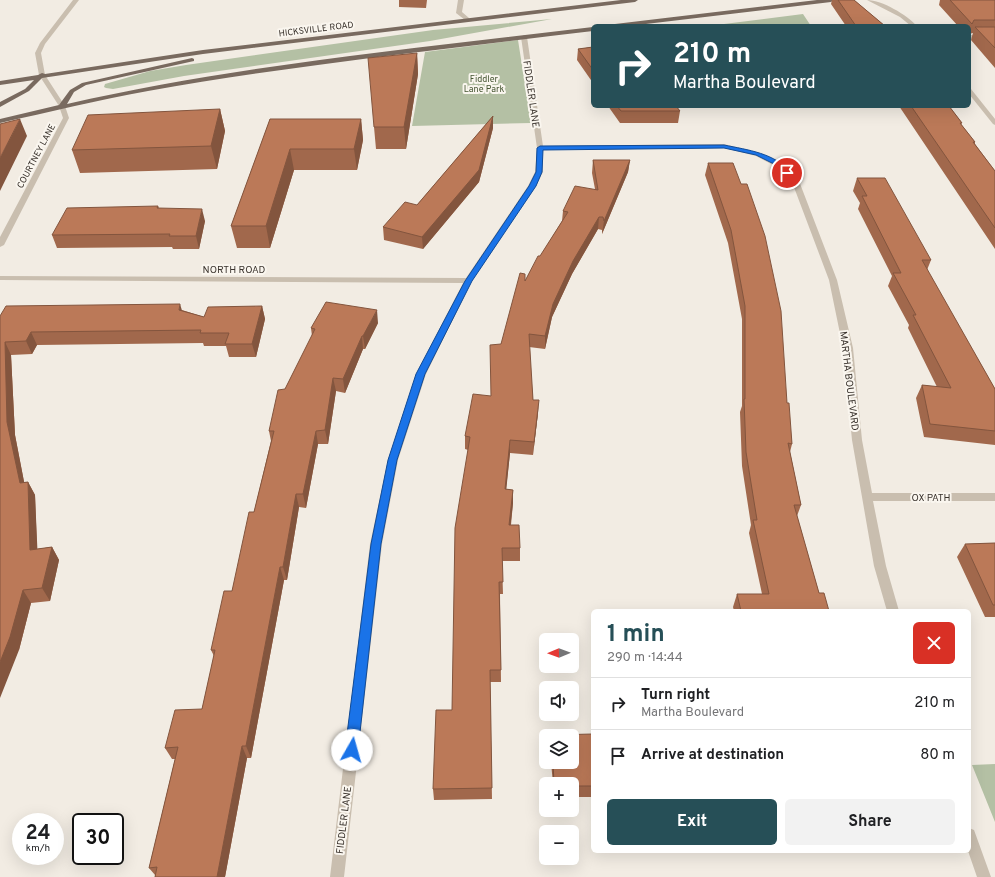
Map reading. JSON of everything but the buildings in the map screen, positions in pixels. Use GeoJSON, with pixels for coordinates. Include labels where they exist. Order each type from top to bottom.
{"type":"FeatureCollection","features":[{"type":"Feature","properties":{"kind":"main road","name":"HICKSVILLE ROAD"},"geometry":{"type":"LineString","coordinates":[[0,83],[42,75],[266,44],[635,0]]}},
{"type":"Feature","properties":{"kind":"main road"},"geometry":{"type":"LineString","coordinates":[[632,24],[831,0]]}},
{"type":"Feature","properties":{"kind":"main road"},"geometry":{"type":"LineString","coordinates":[[0,121],[62,106],[183,84],[308,64],[591,29]]}},
{"type":"Feature","properties":{"kind":"main road"},"geometry":{"type":"LineString","coordinates":[[62,106],[72,91],[84,84],[266,44]]}},
{"type":"Feature","properties":{"kind":"main road"},"geometry":{"type":"LineString","coordinates":[[0,105],[27,90],[42,75]]}},
{"type":"Feature","properties":{"kind":"street"},"geometry":{"type":"LineString","coordinates":[[62,106],[42,75],[38,53],[42,44],[76,0]]}},
{"type":"Feature","properties":{"kind":"street"},"geometry":{"type":"LineString","coordinates":[[461,0],[459,13],[467,19]]}},
{"type":"Feature","properties":{"kind":"street"},"geometry":{"type":"LineString","coordinates":[[870,0],[902,16],[912,24]]}},
{"type":"Feature","properties":{"kind":"street"},"geometry":{"type":"LineString","coordinates":[[971,37],[995,36]]}},
{"type":"Feature","properties":{"kind":"street","name":"FIDDLER LANE"},"geometry":{"type":"LineString","coordinates":[[336,877],[376,544],[393,460],[421,374],[468,281],[532,186],[539,172],[540,148],[524,37]]}},
{"type":"Feature","properties":{"kind":"street"},"geometry":{"type":"LineString","coordinates":[[971,93],[995,123]]}},
{"type":"Feature","properties":{"kind":"street","name":"COURTNEY LANE"},"geometry":{"type":"LineString","coordinates":[[0,245],[66,118],[62,106]]}},
{"type":"Feature","properties":{"kind":"street","name":"MARTHA BOULEVARD"},"geometry":{"type":"LineString","coordinates":[[540,148],[724,146],[758,154],[780,165],[795,181],[833,280],[848,348],[857,440],[867,497],[880,566],[891,609]]}},
{"type":"Feature","properties":{"kind":"street","name":"NORTH ROAD"},"geometry":{"type":"LineString","coordinates":[[0,278],[468,281]]}},
{"type":"Feature","properties":{"kind":"street","name":"OX PATH"},"geometry":{"type":"LineString","coordinates":[[867,497],[995,496]]}},
{"type":"Feature","properties":{"kind":"street"},"geometry":{"type":"LineString","coordinates":[[971,841],[984,877]]}},
{"type":"Feature","properties":{"kind":"green space"},"geometry":{"type":"Polygon","coordinates":[[[803,14],[810,24],[724,24],[803,14]]]}},
{"type":"Feature","properties":{"kind":"green space"},"geometry":{"type":"Polygon","coordinates":[[[552,19],[430,41],[184,76],[113,89],[104,87],[105,84],[150,71],[186,65],[433,30],[552,19]]]}},
{"type":"Feature","properties":{"kind":"green space","name":"Fiddler Lane Park"},"geometry":{"type":"Polygon","coordinates":[[[518,40],[531,123],[412,126],[425,52],[518,40]]]}},
{"type":"Feature","properties":{"kind":"green space"},"geometry":{"type":"Polygon","coordinates":[[[995,764],[995,822],[972,765],[995,764]]]}},
{"type":"Feature","properties":{"kind":"route"},"geometry":{"type":"LineString","coordinates":[[352,750],[376,544],[393,460],[421,374],[468,281],[532,186],[539,172],[540,148],[724,146],[758,154],[780,165],[787,173]]}}]}
